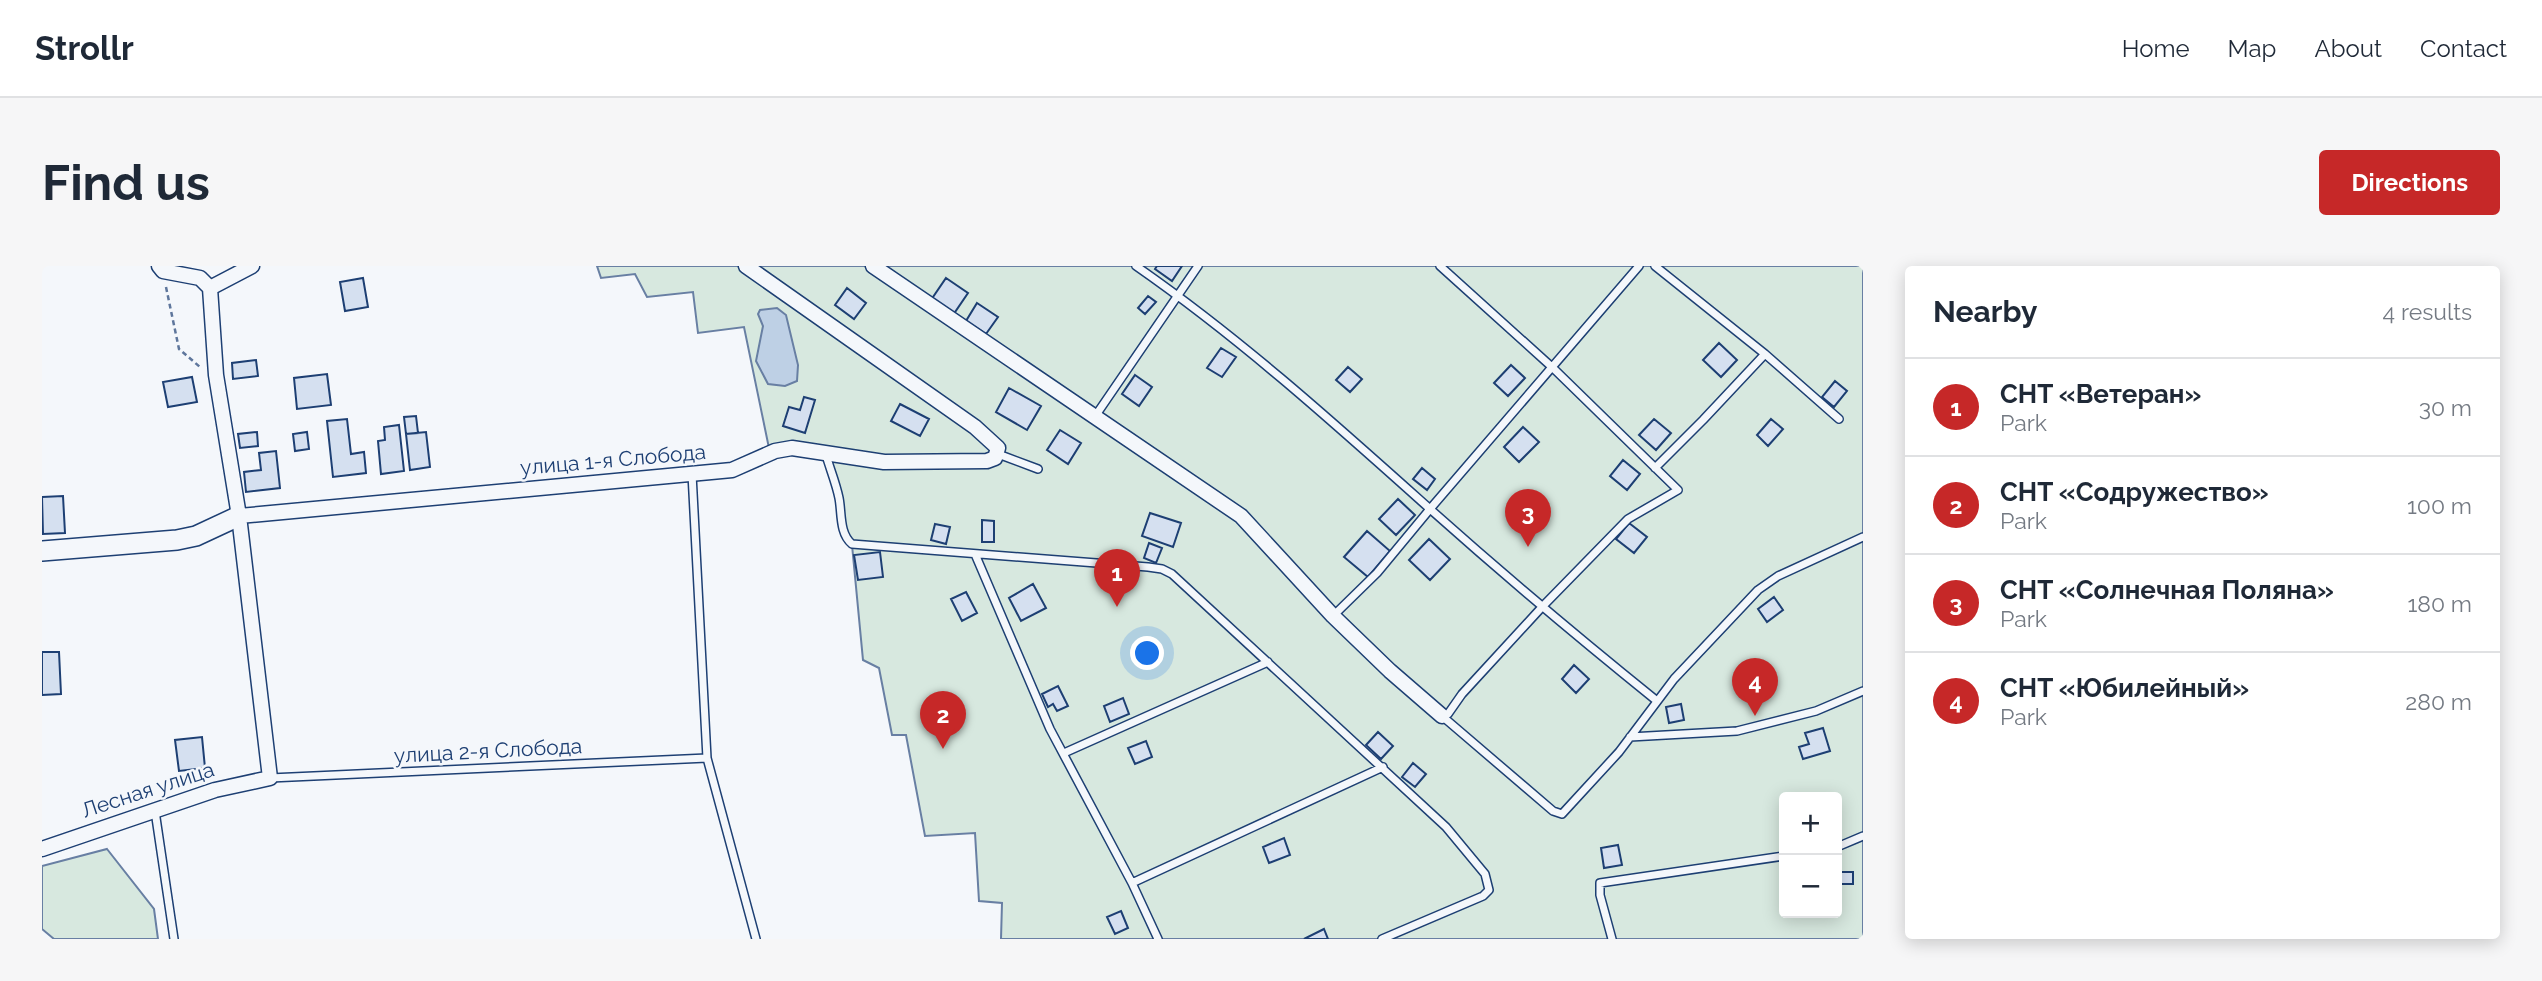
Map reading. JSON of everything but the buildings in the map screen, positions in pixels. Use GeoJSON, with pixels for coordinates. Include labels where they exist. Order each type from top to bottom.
{"type":"FeatureCollection","features":[{"type":"Feature","properties":{"kind":"street"},"geometry":{"type":"LineString","coordinates":[[209,288],[252,266]]}},
{"type":"Feature","properties":{"kind":"street"},"geometry":{"type":"LineString","coordinates":[[747,266],[975,427],[998,448],[992,457]]}},
{"type":"Feature","properties":{"kind":"street"},"geometry":{"type":"LineString","coordinates":[[873,266],[1241,516],[1333,616],[1442,716]]}},
{"type":"Feature","properties":{"kind":"street"},"geometry":{"type":"LineString","coordinates":[[161,268],[200,278],[209,288],[216,375],[239,516],[270,778]]}},
{"type":"Feature","properties":{"kind":"street","name":"улица 1-я Слобода"},"geometry":{"type":"LineString","coordinates":[[239,516],[732,470],[775,451],[792,448],[884,462],[992,457]]}},
{"type":"Feature","properties":{"kind":"street"},"geometry":{"type":"LineString","coordinates":[[42,551],[177,540],[196,536],[239,516]]}},
{"type":"Feature","properties":{"kind":"street","name":"Лесная улица"},"geometry":{"type":"LineString","coordinates":[[42,849],[215,790],[270,778]]}},
{"type":"Feature","properties":{"kind":"lane"},"geometry":{"type":"LineString","coordinates":[[1136,266],[1245,346],[1328,416],[1542,607],[1657,701]]}},
{"type":"Feature","properties":{"kind":"lane"},"geometry":{"type":"LineString","coordinates":[[1096,415],[1198,266]]}},
{"type":"Feature","properties":{"kind":"lane"},"geometry":{"type":"LineString","coordinates":[[1440,266],[1553,368],[1678,489],[1628,519],[1542,607],[1462,694],[1448,714],[1442,716]]}},
{"type":"Feature","properties":{"kind":"lane"},"geometry":{"type":"LineString","coordinates":[[1333,616],[1377,573],[1639,266]]}},
{"type":"Feature","properties":{"kind":"lane"},"geometry":{"type":"LineString","coordinates":[[1655,266],[1765,354],[1839,419]]}},
{"type":"Feature","properties":{"kind":"lane"},"geometry":{"type":"LineString","coordinates":[[1655,468],[1765,354]]}},
{"type":"Feature","properties":{"kind":"lane"},"geometry":{"type":"LineString","coordinates":[[826,455],[839,498],[843,529],[847,540],[852,544],[1161,569],[1172,574],[1446,827],[1485,874],[1489,890],[1483,896],[1382,939]]}},
{"type":"Feature","properties":{"kind":"lane"},"geometry":{"type":"LineString","coordinates":[[992,457],[1038,469]]}},
{"type":"Feature","properties":{"kind":"lane"},"geometry":{"type":"LineString","coordinates":[[692,473],[706,758],[756,939]]}},
{"type":"Feature","properties":{"kind":"lane"},"geometry":{"type":"LineString","coordinates":[[1442,716],[1553,811],[1562,814],[1630,737],[1674,679],[1758,590],[1778,576],[1863,537]]}},
{"type":"Feature","properties":{"kind":"lane"},"geometry":{"type":"LineString","coordinates":[[975,554],[1051,729],[1132,883],[1158,939]]}},
{"type":"Feature","properties":{"kind":"lane"},"geometry":{"type":"LineString","coordinates":[[1064,753],[1268,662]]}},
{"type":"Feature","properties":{"kind":"lane"},"geometry":{"type":"LineString","coordinates":[[1630,737],[1737,731],[1816,711],[1863,691]]}},
{"type":"Feature","properties":{"kind":"lane","name":"улица 2-я Слобода"},"geometry":{"type":"LineString","coordinates":[[270,778],[706,758]]}},
{"type":"Feature","properties":{"kind":"lane"},"geometry":{"type":"LineString","coordinates":[[1132,883],[1383,767]]}},
{"type":"Feature","properties":{"kind":"lane"},"geometry":{"type":"LineString","coordinates":[[155,811],[174,939]]}},
{"type":"Feature","properties":{"kind":"lane"},"geometry":{"type":"LineString","coordinates":[[1842,845],[1863,836]]}},
{"type":"Feature","properties":{"kind":"lane"},"geometry":{"type":"LineString","coordinates":[[1612,939],[1600,895],[1600,883],[1779,857]]}},
{"type":"Feature","properties":{"kind":"path"},"geometry":{"type":"LineString","coordinates":[[161,268],[179,349],[197,366],[216,375]]}},
{"type":"Feature","properties":{"kind":"shaded area"},"geometry":{"type":"Polygon","coordinates":[[[597,266],[1863,266],[1863,939],[1001,939],[1002,903],[979,901],[975,833],[925,836],[906,735],[892,735],[879,668],[863,660],[852,545],[847,540],[826,455],[770,453],[744,327],[698,333],[693,292],[647,297],[635,274],[601,278],[597,266]]]}},
{"type":"Feature","properties":{"kind":"shaded area"},"geometry":{"type":"Polygon","coordinates":[[[107,849],[154,909],[158,939],[54,939],[42,929],[42,866],[107,849]]]}},
{"type":"Feature","properties":{"kind":"water"},"geometry":{"type":"Polygon","coordinates":[[[777,308],[786,315],[798,365],[797,381],[785,386],[768,384],[756,361],[763,326],[758,314],[760,310],[777,308]]]}},
{"type":"Feature","properties":{"kind":"place","name":"СНТ «Солнечная Поляна»"},"geometry":{"type":"Point","coordinates":[1528,547]}},
{"type":"Feature","properties":{"kind":"place","name":"СНТ «Ветеран»"},"geometry":{"type":"Point","coordinates":[1117,607]}},
{"type":"Feature","properties":{"kind":"place","name":"СНТ «Юбилейный»"},"geometry":{"type":"Point","coordinates":[1755,716]}},
{"type":"Feature","properties":{"kind":"place","name":"СНТ «Содружество»"},"geometry":{"type":"Point","coordinates":[943,749]}}]}
